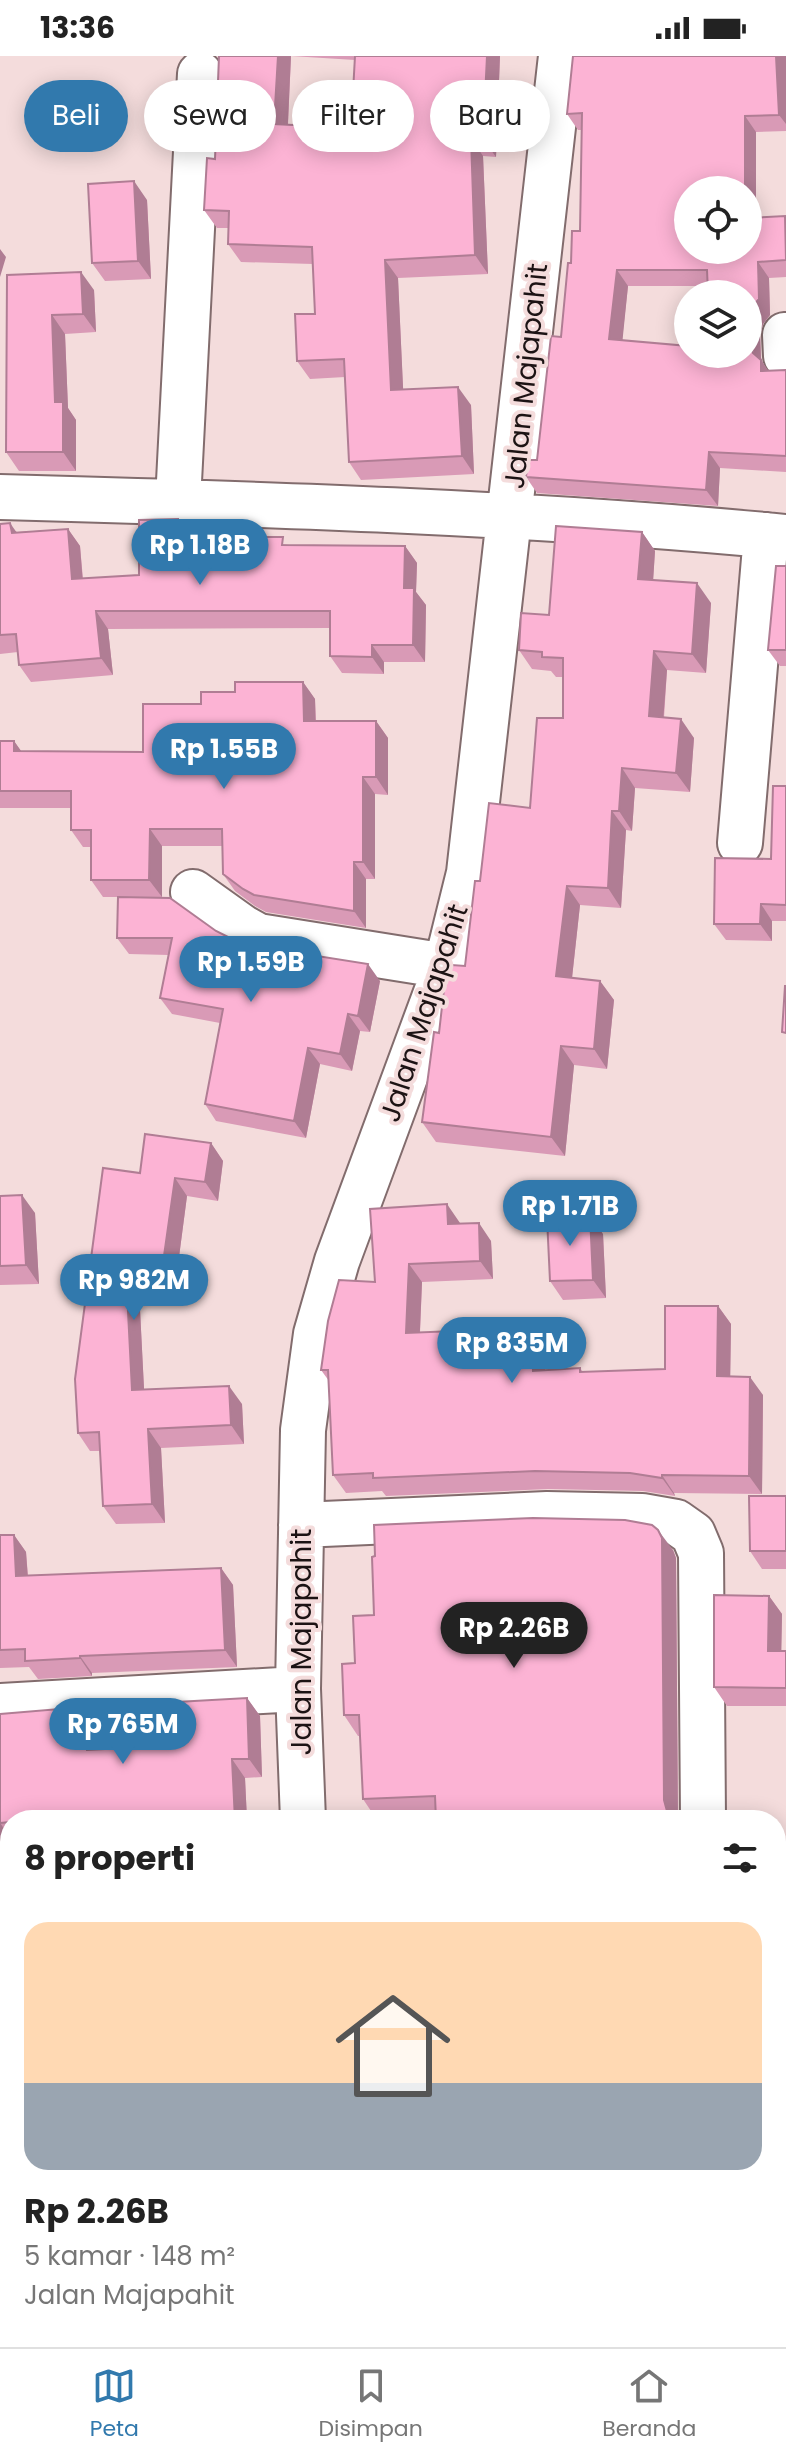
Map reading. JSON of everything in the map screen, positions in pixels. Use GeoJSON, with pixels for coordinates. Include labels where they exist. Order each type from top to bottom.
{"type":"FeatureCollection","features":[{"type":"Feature","properties":{"kind":"street","name":"Jalan Majapahit"},"geometry":{"type":"LineString","coordinates":[[303,1810],[298,1689],[303,1430],[316,1334],[337,1261],[446,966],[469,873],[561,56]]}},
{"type":"Feature","properties":{"kind":"street"},"geometry":{"type":"LineString","coordinates":[[178,501],[200,74]]}},
{"type":"Feature","properties":{"kind":"street"},"geometry":{"type":"LineString","coordinates":[[785,335],[786,356]]}},
{"type":"Feature","properties":{"kind":"street"},"geometry":{"type":"LineString","coordinates":[[0,497],[178,501],[511,517],[776,536],[740,843]]}},
{"type":"Feature","properties":{"kind":"street"},"geometry":{"type":"LineString","coordinates":[[193,892],[258,936],[446,966]]}},
{"type":"Feature","properties":{"kind":"street"},"geometry":{"type":"LineString","coordinates":[[301,1525],[547,1514],[642,1516],[676,1522],[693,1534],[701,1553],[703,1810]]}},
{"type":"Feature","properties":{"kind":"street"},"geometry":{"type":"LineString","coordinates":[[0,1706],[298,1689]]}},
{"type":"Feature","properties":{"kind":"building"},"geometry":{"type":"Polygon","coordinates":[[[219,56],[278,56],[276,90],[276,80],[218,80],[219,56]]]}},
{"type":"Feature","properties":{"kind":"building"},"geometry":{"type":"Polygon","coordinates":[[[355,56],[487,56],[486,80],[430,80],[430,152],[471,152],[475,255],[385,260],[391,390],[458,387],[462,456],[349,462],[344,359],[297,361],[295,314],[315,314],[312,247],[228,244],[229,211],[204,210],[207,158],[215,159],[215,152],[276,152],[276,124],[292,125],[292,152],[414,152],[414,80],[354,80],[355,56]]]}},
{"type":"Feature","properties":{"kind":"building"},"geometry":{"type":"Polygon","coordinates":[[[573,56],[776,56],[779,115],[745,116],[745,176],[674,176],[674,264],[758,264],[758,280],[707,280],[707,270],[617,270],[609,339],[674,345],[674,368],[786,370],[786,456],[709,452],[706,490],[526,477],[528,460],[537,460],[551,336],[561,337],[572,231],[580,231],[582,113],[567,114],[573,56]]]}},
{"type":"Feature","properties":{"kind":"building"},"geometry":{"type":"Polygon","coordinates":[[[134,181],[138,261],[92,263],[88,184],[134,181]]]}},
{"type":"Feature","properties":{"kind":"building"},"geometry":{"type":"Polygon","coordinates":[[[785,216],[786,260],[762,262],[762,217],[785,216]]]}},
{"type":"Feature","properties":{"kind":"building"},"geometry":{"type":"Polygon","coordinates":[[[81,272],[83,314],[52,315],[55,402],[63,402],[63,452],[6,452],[7,275],[81,272]]]}},
{"type":"Feature","properties":{"kind":"building"},"geometry":{"type":"Polygon","coordinates":[[[178,519],[178,524],[229,523],[229,537],[283,537],[282,545],[405,546],[404,588],[414,588],[413,645],[372,645],[372,657],[330,656],[330,611],[96,611],[101,658],[19,665],[16,634],[0,635],[0,524],[10,523],[12,533],[68,529],[72,579],[139,575],[139,520],[178,519]]]}},
{"type":"Feature","properties":{"kind":"building"},"geometry":{"type":"Polygon","coordinates":[[[556,526],[642,532],[638,579],[697,583],[692,654],[654,651],[649,716],[681,719],[676,773],[622,768],[619,811],[612,811],[608,888],[567,886],[556,976],[600,981],[594,1049],[561,1046],[551,1137],[422,1122],[434,1032],[439,1033],[444,989],[452,965],[465,966],[475,881],[480,881],[489,803],[530,808],[537,718],[563,718],[563,658],[542,657],[542,652],[519,650],[521,613],[549,615],[556,526]]]}},
{"type":"Feature","properties":{"kind":"building"},"geometry":{"type":"Polygon","coordinates":[[[776,566],[786,566],[786,650],[768,650],[776,566]]]}},
{"type":"Feature","properties":{"kind":"building"},"geometry":{"type":"Polygon","coordinates":[[[235,682],[303,682],[304,721],[376,721],[376,777],[363,777],[363,862],[354,862],[354,911],[254,895],[243,889],[223,874],[222,829],[150,829],[149,880],[91,880],[91,830],[71,830],[71,791],[0,791],[0,741],[14,741],[14,751],[143,752],[143,704],[201,704],[201,692],[235,692],[235,682]]]}},
{"type":"Feature","properties":{"kind":"building"},"geometry":{"type":"Polygon","coordinates":[[[773,786],[786,786],[786,905],[761,904],[760,924],[714,924],[715,858],[771,859],[773,786]]]}},
{"type":"Feature","properties":{"kind":"building"},"geometry":{"type":"Polygon","coordinates":[[[118,897],[170,898],[216,931],[242,944],[368,964],[358,1016],[348,1014],[340,1054],[308,1048],[294,1121],[205,1104],[223,1009],[160,998],[172,938],[117,938],[118,897]]]}},
{"type":"Feature","properties":{"kind":"building"},"geometry":{"type":"Polygon","coordinates":[[[786,986],[786,1033],[782,1032],[786,986]]]}},
{"type":"Feature","properties":{"kind":"building"},"geometry":{"type":"Polygon","coordinates":[[[145,1134],[211,1143],[205,1182],[175,1178],[161,1277],[126,1272],[132,1390],[229,1386],[231,1425],[148,1429],[152,1504],[103,1506],[99,1432],[78,1433],[75,1379],[103,1168],[140,1173],[145,1134]]]}},
{"type":"Feature","properties":{"kind":"building"},"geometry":{"type":"Polygon","coordinates":[[[22,1195],[26,1265],[0,1266],[0,1196],[22,1195]]]}},
{"type":"Feature","properties":{"kind":"building"},"geometry":{"type":"Polygon","coordinates":[[[447,1204],[448,1224],[479,1223],[480,1261],[409,1264],[406,1333],[531,1328],[533,1371],[665,1369],[665,1306],[718,1306],[717,1376],[750,1377],[749,1476],[662,1475],[662,1478],[630,1473],[535,1471],[373,1478],[373,1473],[333,1475],[328,1370],[321,1370],[328,1321],[339,1280],[375,1282],[370,1209],[447,1204]]]}},
{"type":"Feature","properties":{"kind":"building"},"geometry":{"type":"Polygon","coordinates":[[[590,1215],[593,1280],[550,1281],[547,1218],[590,1215]]]}},
{"type":"Feature","properties":{"kind":"building"},"geometry":{"type":"Polygon","coordinates":[[[749,1496],[786,1496],[786,1551],[750,1551],[749,1496]]]}},
{"type":"Feature","properties":{"kind":"building"},"geometry":{"type":"Polygon","coordinates":[[[533,1518],[625,1520],[652,1525],[658,1530],[662,1538],[664,1800],[667,1810],[436,1810],[435,1796],[363,1799],[359,1715],[344,1715],[342,1664],[355,1663],[353,1616],[374,1615],[374,1525],[533,1518]]]}},
{"type":"Feature","properties":{"kind":"building"},"geometry":{"type":"Polygon","coordinates":[[[0,1535],[14,1535],[16,1576],[221,1568],[225,1650],[25,1661],[25,1649],[0,1650],[0,1535]]]}},
{"type":"Feature","properties":{"kind":"building"},"geometry":{"type":"Polygon","coordinates":[[[714,1595],[769,1596],[768,1651],[786,1651],[786,1688],[714,1687],[714,1595]]]}},
{"type":"Feature","properties":{"kind":"building"},"geometry":{"type":"Polygon","coordinates":[[[247,1698],[249,1759],[232,1759],[235,1810],[0,1810],[0,1714],[83,1707],[87,1750],[161,1746],[159,1703],[247,1698]]]}}]}
